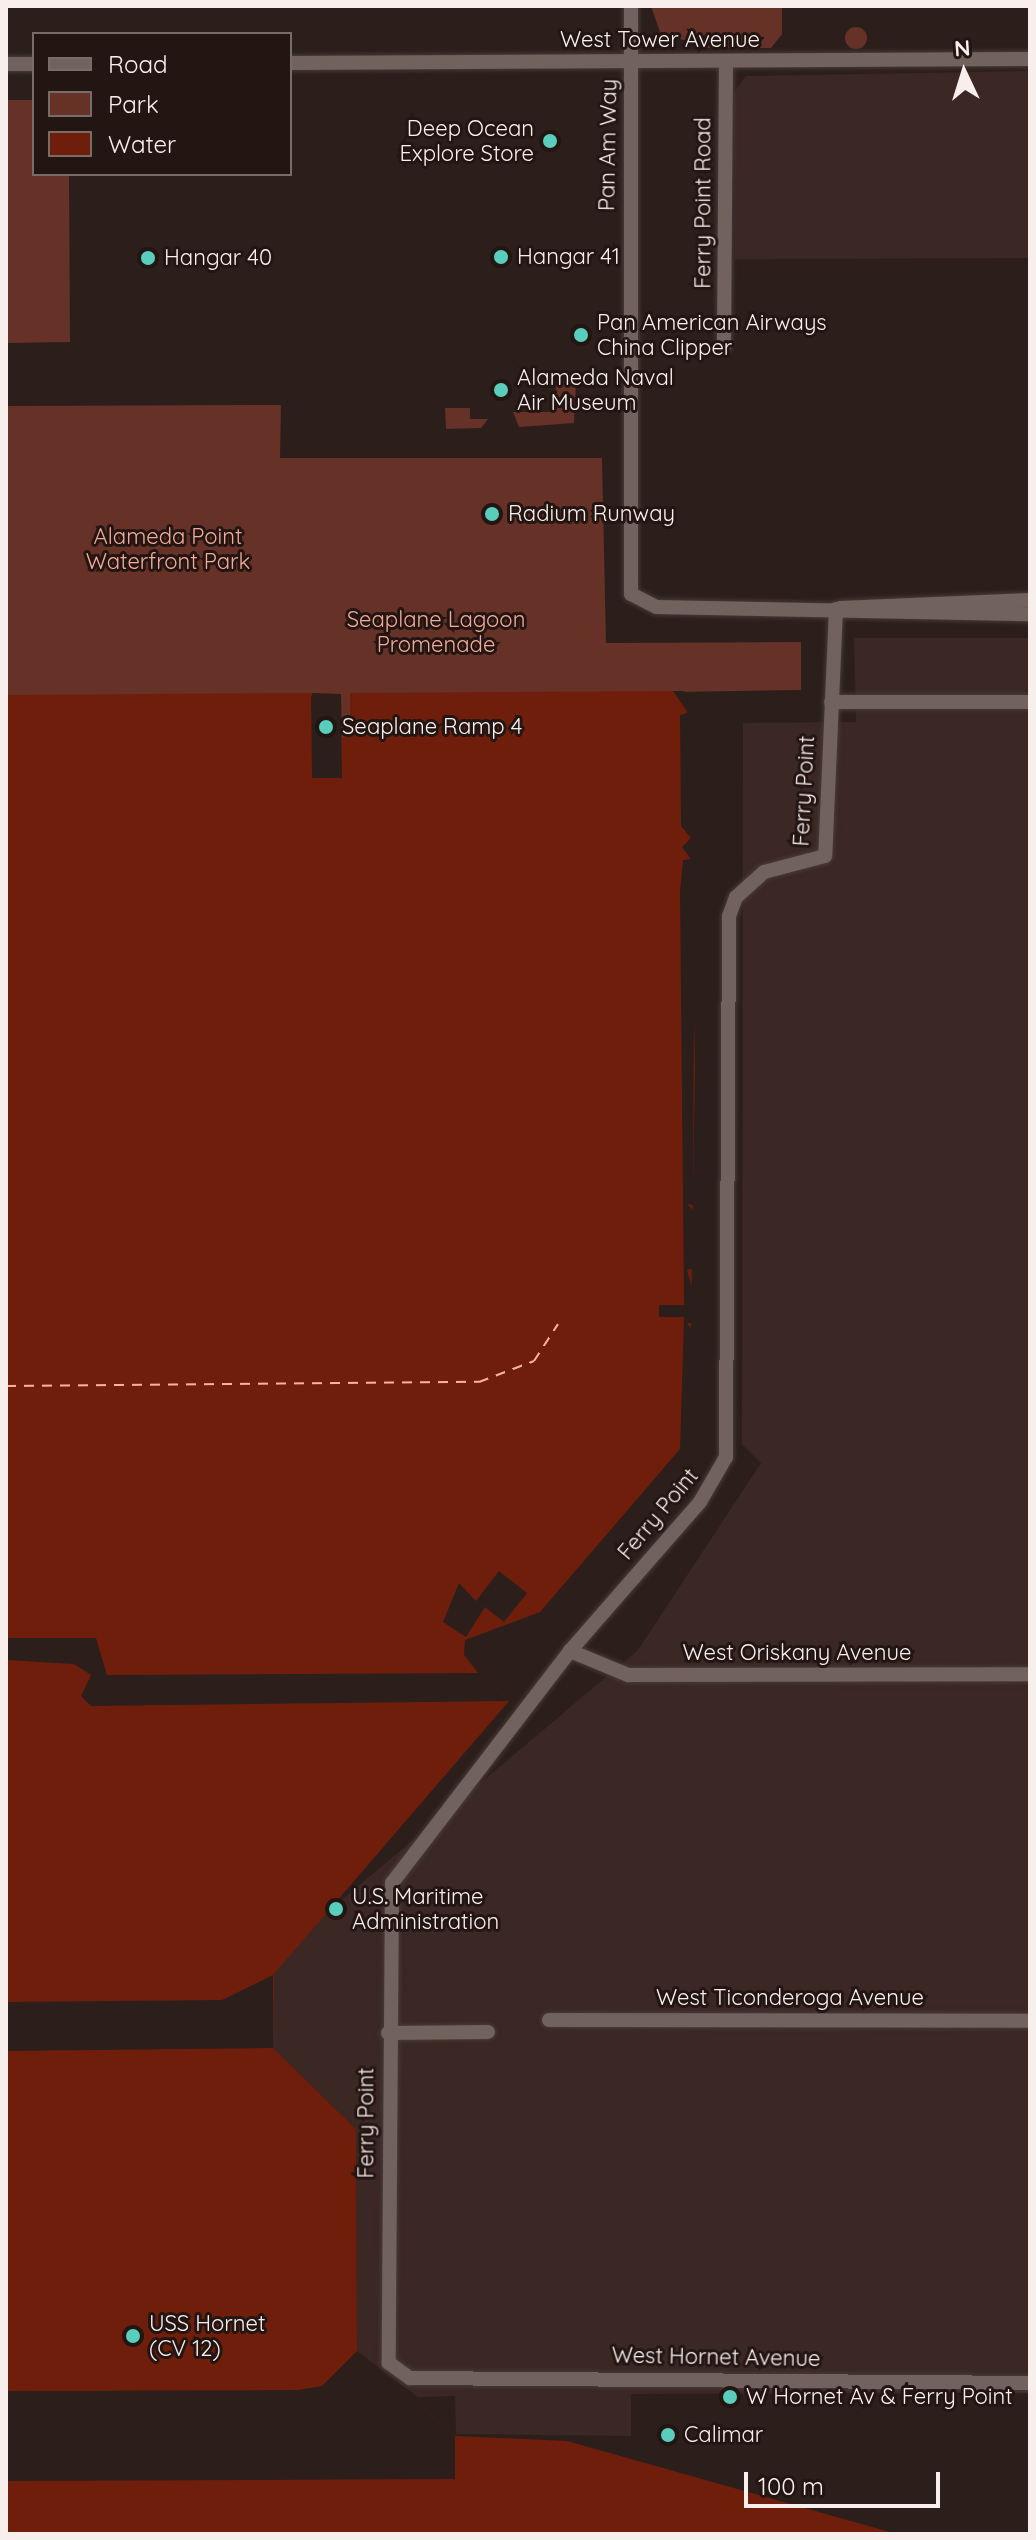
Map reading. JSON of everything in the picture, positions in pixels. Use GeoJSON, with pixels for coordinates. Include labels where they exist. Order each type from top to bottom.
{"type":"FeatureCollection","features":[{"type":"Feature","properties":{"kind":"street","name":"Pan Am Way"},"geometry":{"type":"LineString","coordinates":[[631,6],[631,594],[645,607],[836,609]]}},
{"type":"Feature","properties":{"kind":"street","name":"West Tower Avenue"},"geometry":{"type":"LineString","coordinates":[[292,63],[1030,59]]}},
{"type":"Feature","properties":{"kind":"street","name":"Ferry Point Road"},"geometry":{"type":"LineString","coordinates":[[724,346],[726,62]]}},
{"type":"Feature","properties":{"kind":"street"},"geometry":{"type":"LineString","coordinates":[[6,64],[32,64]]}},
{"type":"Feature","properties":{"kind":"street"},"geometry":{"type":"LineString","coordinates":[[836,609],[1030,600]]}},
{"type":"Feature","properties":{"kind":"street"},"geometry":{"type":"LineString","coordinates":[[836,609],[1030,614]]}},
{"type":"Feature","properties":{"kind":"street","name":"Ferry Point"},"geometry":{"type":"LineString","coordinates":[[401,2375],[389,2354],[388,2033],[392,1883],[570,1651],[669,1540],[726,1457],[729,916],[736,897],[764,872],[825,856],[836,609]]}},
{"type":"Feature","properties":{"kind":"street"},"geometry":{"type":"LineString","coordinates":[[831,702],[1030,702]]}},
{"type":"Feature","properties":{"kind":"street","name":"West Oriskany Avenue"},"geometry":{"type":"LineString","coordinates":[[570,1651],[628,1675],[1030,1674]]}},
{"type":"Feature","properties":{"kind":"street","name":"West Ticonderoga Avenue"},"geometry":{"type":"LineString","coordinates":[[549,2020],[1030,2021]]}},
{"type":"Feature","properties":{"kind":"street"},"geometry":{"type":"LineString","coordinates":[[388,2033],[488,2032]]}},
{"type":"Feature","properties":{"kind":"street","name":"West Hornet Avenue"},"geometry":{"type":"LineString","coordinates":[[401,2375],[1030,2383]]}},
{"type":"Feature","properties":{"kind":"shaded area"},"geometry":{"type":"Polygon","coordinates":[[[1030,71],[1030,258],[735,259],[734,92],[746,76],[1030,71]]]}},
{"type":"Feature","properties":{"kind":"shaded area"},"geometry":{"type":"Polygon","coordinates":[[[854,638],[1030,638],[1030,2393],[631,2394],[631,2436],[456,2434],[455,2396],[418,2397],[357,2351],[356,2129],[273,2048],[273,1975],[311,1926],[638,1650],[761,1463],[742,1444],[743,723],[856,722],[854,638]]]}},
{"type":"Feature","properties":{"kind":"green space"},"geometry":{"type":"Polygon","coordinates":[[[651,6],[782,6],[782,34],[771,48],[706,48],[660,32],[651,6]]]}},
{"type":"Feature","properties":{"kind":"green space"},"geometry":{"type":"Polygon","coordinates":[[[856,27],[864,30],[867,38],[864,46],[856,49],[848,46],[845,38],[848,30],[856,27]]]}},
{"type":"Feature","properties":{"kind":"green space"},"geometry":{"type":"Polygon","coordinates":[[[6,100],[32,100],[32,176],[69,176],[70,342],[6,343],[6,100]]]}},
{"type":"Feature","properties":{"kind":"green space"},"geometry":{"type":"Polygon","coordinates":[[[556,378],[576,383],[574,423],[519,427],[513,412],[555,412],[556,378]]]}},
{"type":"Feature","properties":{"kind":"green space","name":"Alameda Point Waterfront Park"},"geometry":{"type":"Polygon","coordinates":[[[281,405],[280,458],[602,458],[606,643],[801,642],[801,690],[674,692],[342,747],[341,694],[312,693],[311,750],[233,694],[161,695],[6,746],[6,406],[281,405]]]}},
{"type":"Feature","properties":{"kind":"green space"},"geometry":{"type":"Polygon","coordinates":[[[445,408],[470,408],[470,419],[488,419],[481,428],[446,429],[445,408]]]}},
{"type":"Feature","properties":{"kind":"water"},"geometry":{"type":"Polygon","coordinates":[[[680,691],[688,714],[695,1065],[689,1447],[530,1630],[473,1648],[480,1673],[509,1701],[274,1974],[273,2048],[356,2129],[357,2351],[455,2436],[567,2441],[897,2534],[6,2534],[6,695],[311,693],[312,717],[341,717],[342,737],[350,737],[350,693],[680,691]]]}},
{"type":"Feature","properties":{"kind":"pier"},"geometry":{"type":"Polygon","coordinates":[[[673,691],[684,691],[691,707],[695,838],[693,1205],[687,1204],[693,1210],[694,1268],[687,1270],[694,1294],[694,1323],[687,1323],[693,1331],[693,1449],[533,1633],[507,1649],[476,1653],[480,1673],[509,1701],[91,1706],[81,1696],[91,1675],[74,1664],[6,1660],[6,1638],[96,1638],[107,1675],[478,1673],[464,1655],[465,1640],[540,1612],[680,1449],[684,1317],[659,1317],[659,1305],[684,1305],[680,892],[683,860],[691,859],[682,847],[691,838],[681,826],[680,715],[688,713],[673,691]]]}},
{"type":"Feature","properties":{"kind":"pier","name":"Seaplane Ramp 4"},"geometry":{"type":"Polygon","coordinates":[[[311,693],[315,713],[341,713],[342,778],[312,778],[311,693]]]}},
{"type":"Feature","properties":{"kind":"pier"},"geometry":{"type":"Polygon","coordinates":[[[499,1571],[527,1593],[504,1622],[485,1607],[466,1637],[443,1622],[459,1583],[476,1601],[499,1571]]]}},
{"type":"Feature","properties":{"kind":"pier"},"geometry":{"type":"Polygon","coordinates":[[[273,1975],[273,2048],[6,2051],[6,2002],[222,2000],[273,1975]]]}},
{"type":"Feature","properties":{"kind":"pier"},"geometry":{"type":"Polygon","coordinates":[[[357,2351],[455,2436],[455,2479],[6,2481],[6,2391],[298,2390],[322,2386],[357,2351]]]}},
{"type":"Feature","properties":{"kind":"ferry route"},"geometry":{"type":"LineString","coordinates":[[6,1386],[479,1382],[534,1361],[558,1324]]}},
{"type":"Feature","properties":{"kind":"place","name":"Deep Ocean Explore Store"},"geometry":{"type":"Point","coordinates":[550,141]}},
{"type":"Feature","properties":{"kind":"place","name":"Hangar 41"},"geometry":{"type":"Point","coordinates":[501,257]}},
{"type":"Feature","properties":{"kind":"place","name":"Hangar 40"},"geometry":{"type":"Point","coordinates":[148,258]}},
{"type":"Feature","properties":{"kind":"place","name":"Pan American Airways China Clipper"},"geometry":{"type":"Point","coordinates":[581,335]}},
{"type":"Feature","properties":{"kind":"place","name":"Alameda Naval Air Museum"},"geometry":{"type":"Point","coordinates":[501,390]}},
{"type":"Feature","properties":{"kind":"place","name":"Radium Runway"},"geometry":{"type":"Point","coordinates":[492,514]}},
{"type":"Feature","properties":{"kind":"place","name":"Seaplane Ramp 4"},"geometry":{"type":"Point","coordinates":[326,727]}},
{"type":"Feature","properties":{"kind":"place","name":"U.S. Maritime Administration"},"geometry":{"type":"Point","coordinates":[336,1909]}},
{"type":"Feature","properties":{"kind":"place","name":"USS Hornet (CV 12)"},"geometry":{"type":"Point","coordinates":[133,2336]}},
{"type":"Feature","properties":{"kind":"place","name":"W Hornet Av & Ferry Point"},"geometry":{"type":"Point","coordinates":[730,2397]}},
{"type":"Feature","properties":{"kind":"place","name":"Calimar"},"geometry":{"type":"Point","coordinates":[668,2435]}},
{"type":"Feature","properties":{"kind":"park label","name":"Seaplane Lagoon Promenade"},"geometry":{"type":"Point","coordinates":[436,632]}}]}
